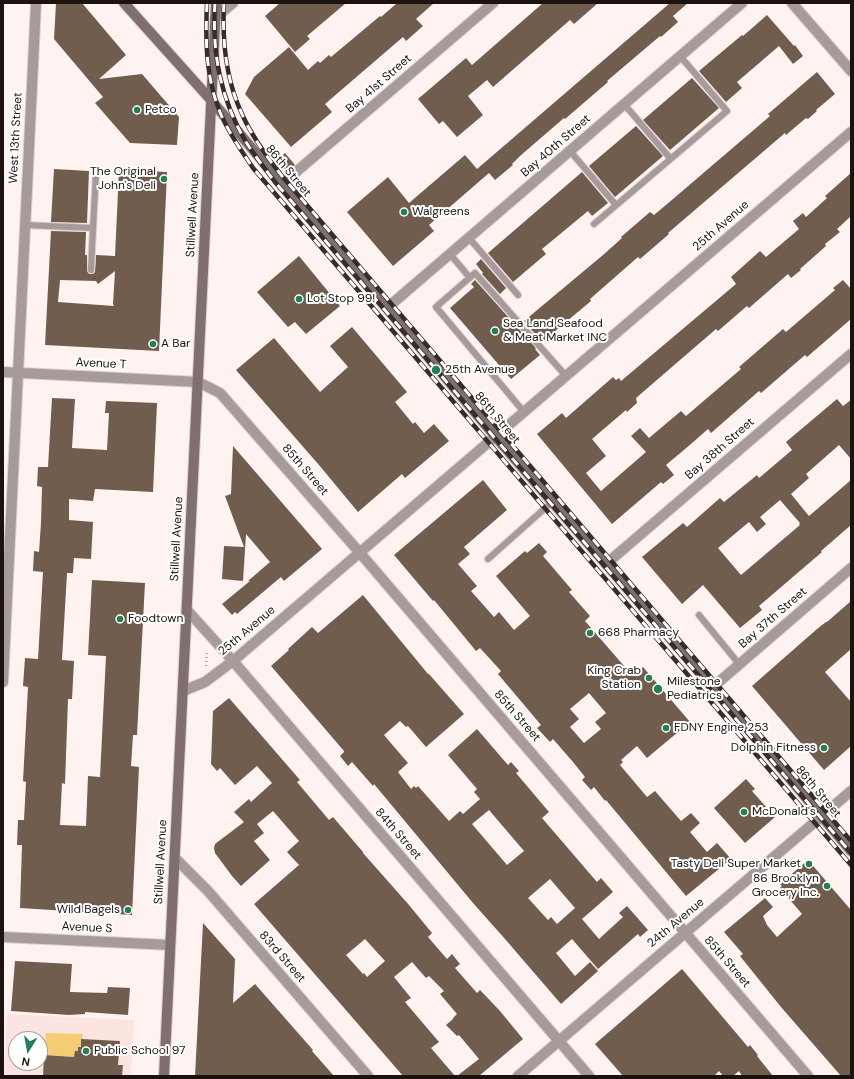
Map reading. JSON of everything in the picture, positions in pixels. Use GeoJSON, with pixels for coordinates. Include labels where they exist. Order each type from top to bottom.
{"type":"FeatureCollection","features":[{"type":"Feature","properties":{"kind":"main road","name":"86th Street"},"geometry":{"type":"LineString","coordinates":[[124,3],[211,100],[495,436],[713,687],[851,851]]}},
{"type":"Feature","properties":{"kind":"main road","name":"Stillwell Avenue"},"geometry":{"type":"LineString","coordinates":[[164,1076],[216,3]]}},
{"type":"Feature","properties":{"kind":"street","name":"West 13th Street"},"geometry":{"type":"LineString","coordinates":[[3,682],[36,3]]}},
{"type":"Feature","properties":{"kind":"street"},"geometry":{"type":"LineString","coordinates":[[215,18],[233,3]]}},
{"type":"Feature","properties":{"kind":"street","name":"Bay 41st Street"},"geometry":{"type":"LineString","coordinates":[[282,184],[492,3]]}},
{"type":"Feature","properties":{"kind":"street","name":"Bay 40th Street"},"geometry":{"type":"LineString","coordinates":[[387,308],[742,3]]}},
{"type":"Feature","properties":{"kind":"street"},"geometry":{"type":"LineString","coordinates":[[792,3],[851,71]]}},
{"type":"Feature","properties":{"kind":"street","name":"25th Avenue"},"geometry":{"type":"LineString","coordinates":[[183,691],[205,682],[233,661],[851,132]]}},
{"type":"Feature","properties":{"kind":"street","name":"Bay 38th Street"},"geometry":{"type":"LineString","coordinates":[[606,564],[851,354]]}},
{"type":"Feature","properties":{"kind":"street","name":"Avenue T"},"geometry":{"type":"LineString","coordinates":[[3,372],[198,382]]}},
{"type":"Feature","properties":{"kind":"street","name":"85th Street"},"geometry":{"type":"LineString","coordinates":[[198,382],[220,393],[360,552],[808,1076]]}},
{"type":"Feature","properties":{"kind":"street","name":"Bay 37th Street"},"geometry":{"type":"LineString","coordinates":[[713,687],[851,568]]}},
{"type":"Feature","properties":{"kind":"street","name":"84th Street"},"geometry":{"type":"LineString","coordinates":[[187,610],[233,661],[588,1076]]}},
{"type":"Feature","properties":{"kind":"street","name":"24th Avenue"},"geometry":{"type":"LineString","coordinates":[[518,1076],[851,791]]}},
{"type":"Feature","properties":{"kind":"street","name":"83rd Street"},"geometry":{"type":"LineString","coordinates":[[175,858],[208,891],[368,1076]]}},
{"type":"Feature","properties":{"kind":"street","name":"Avenue S"},"geometry":{"type":"LineString","coordinates":[[3,937],[170,945]]}},
{"type":"Feature","properties":{"kind":"lane"},"geometry":{"type":"LineString","coordinates":[[594,224],[727,111],[680,56]]}},
{"type":"Feature","properties":{"kind":"lane"},"geometry":{"type":"LineString","coordinates":[[624,104],[670,158]]}},
{"type":"Feature","properties":{"kind":"lane"},"geometry":{"type":"LineString","coordinates":[[570,151],[616,205]]}},
{"type":"Feature","properties":{"kind":"lane"},"geometry":{"type":"LineString","coordinates":[[91,270],[96,173]]}},
{"type":"Feature","properties":{"kind":"lane"},"geometry":{"type":"LineString","coordinates":[[25,225],[93,228]]}},
{"type":"Feature","properties":{"kind":"lane"},"geometry":{"type":"LineString","coordinates":[[469,238],[518,295]]}},
{"type":"Feature","properties":{"kind":"lane"},"geometry":{"type":"LineString","coordinates":[[450,254],[470,278]]}},
{"type":"Feature","properties":{"kind":"lane"},"geometry":{"type":"LineString","coordinates":[[524,412],[436,306],[475,273],[566,376]]}},
{"type":"Feature","properties":{"kind":"lane"},"geometry":{"type":"LineString","coordinates":[[488,559],[552,502]]}},
{"type":"Feature","properties":{"kind":"lane"},"geometry":{"type":"LineString","coordinates":[[699,615],[739,664]]}},
{"type":"Feature","properties":{"kind":"path"},"geometry":{"type":"LineString","coordinates":[[205,663],[207,650]]}},
{"type":"Feature","properties":{"kind":"shaded area","name":"Public School 97"},"geometry":{"type":"Polygon","coordinates":[[[7,1014],[134,1020],[131,1076],[4,1076],[7,1014]]]}},
{"type":"Feature","properties":{"kind":"shaded area"},"geometry":{"type":"Polygon","coordinates":[[[48,1033],[83,1034],[81,1047],[74,1057],[48,1055],[48,1033]]]}},
{"type":"Feature","properties":{"kind":"building"},"geometry":{"type":"Polygon","coordinates":[[[56,3],[82,3],[126,55],[99,79],[142,74],[179,117],[177,145],[130,143],[95,103],[103,97],[54,39],[56,3]]]}},
{"type":"Feature","properties":{"kind":"building"},"geometry":{"type":"Polygon","coordinates":[[[280,3],[346,3],[307,36],[310,39],[295,52],[265,16],[280,3]]]}},
{"type":"Feature","properties":{"kind":"building"},"geometry":{"type":"Polygon","coordinates":[[[397,3],[434,3],[416,19],[423,26],[406,41],[403,37],[325,104],[332,112],[291,147],[245,94],[254,77],[289,47],[308,70],[318,61],[320,63],[329,55],[331,57],[397,3]]]}},
{"type":"Feature","properties":{"kind":"building"},"geometry":{"type":"Polygon","coordinates":[[[543,3],[598,3],[574,24],[570,20],[493,87],[487,80],[468,96],[483,115],[457,137],[443,121],[439,124],[418,99],[466,58],[472,65],[543,3]]]}},
{"type":"Feature","properties":{"kind":"building"},"geometry":{"type":"Polygon","coordinates":[[[670,3],[688,3],[673,16],[678,22],[607,81],[608,82],[565,119],[564,118],[495,180],[489,173],[429,225],[434,231],[393,266],[347,212],[388,177],[409,203],[465,155],[477,169],[670,3]]]}},
{"type":"Feature","properties":{"kind":"building"},"geometry":{"type":"Polygon","coordinates":[[[767,15],[794,46],[795,45],[803,56],[793,64],[779,46],[737,82],[742,88],[726,102],[699,71],[767,15]]]}},
{"type":"Feature","properties":{"kind":"building"},"geometry":{"type":"Polygon","coordinates":[[[817,72],[835,94],[808,119],[806,118],[786,135],[785,133],[668,233],[669,234],[640,259],[638,257],[590,299],[591,301],[542,342],[524,321],[603,255],[650,212],[654,215],[673,199],[770,116],[768,114],[817,72]]]}},
{"type":"Feature","properties":{"kind":"building"},"geometry":{"type":"Polygon","coordinates":[[[692,78],[719,108],[670,150],[643,120],[692,78]]]}},
{"type":"Feature","properties":{"kind":"building"},"geometry":{"type":"Polygon","coordinates":[[[636,126],[663,156],[615,197],[589,166],[636,126]]]}},
{"type":"Feature","properties":{"kind":"building"},"geometry":{"type":"Polygon","coordinates":[[[285,153],[295,165],[287,172],[277,160],[285,153]]]}},
{"type":"Feature","properties":{"kind":"building"},"geometry":{"type":"Polygon","coordinates":[[[54,169],[89,171],[87,223],[51,222],[54,169]]]}},
{"type":"Feature","properties":{"kind":"building"},"geometry":{"type":"Polygon","coordinates":[[[119,170],[167,172],[159,351],[45,345],[51,231],[86,232],[85,255],[87,255],[87,270],[89,274],[93,274],[95,272],[96,255],[115,256],[119,170]],[[115,271],[98,284],[96,281],[60,280],[58,302],[114,306],[115,271]]]}},
{"type":"Feature","properties":{"kind":"building"},"geometry":{"type":"Polygon","coordinates":[[[582,172],[608,203],[592,216],[588,211],[542,249],[546,254],[513,282],[488,253],[582,172]]]}},
{"type":"Feature","properties":{"kind":"building"},"geometry":{"type":"Polygon","coordinates":[[[851,173],[851,216],[837,229],[840,232],[825,244],[826,246],[791,278],[788,274],[749,308],[747,306],[718,331],[716,329],[636,398],[637,403],[627,412],[626,410],[592,439],[606,456],[586,473],[601,491],[646,452],[631,436],[640,428],[649,438],[681,411],[686,416],[741,369],[739,367],[783,329],[786,332],[835,290],[833,288],[843,280],[851,289],[851,319],[807,357],[805,355],[761,393],[759,391],[711,433],[708,429],[666,465],[674,475],[663,484],[661,482],[612,524],[537,434],[562,413],[566,418],[613,377],[616,380],[619,378],[621,381],[736,284],[731,277],[760,251],[766,257],[799,229],[793,221],[803,213],[806,217],[827,198],[825,196],[851,173]]]}},
{"type":"Feature","properties":{"kind":"building","name":"Lot Stop 99!"},"geometry":{"type":"Polygon","coordinates":[[[299,256],[340,306],[306,334],[295,322],[288,327],[257,292],[299,256]]]}},
{"type":"Feature","properties":{"kind":"building"},"geometry":{"type":"Polygon","coordinates":[[[481,259],[506,288],[500,294],[482,274],[483,273],[476,264],[481,259]]]}},
{"type":"Feature","properties":{"kind":"building","name":"Sea Land Seafood & Meat Market INC"},"geometry":{"type":"Polygon","coordinates":[[[475,280],[536,348],[535,349],[540,355],[511,379],[450,308],[474,287],[471,284],[475,280]]]}},
{"type":"Feature","properties":{"kind":"building"},"geometry":{"type":"Polygon","coordinates":[[[352,327],[407,392],[395,402],[413,424],[415,422],[424,433],[434,424],[449,441],[405,478],[402,474],[358,512],[236,370],[274,338],[320,392],[348,367],[330,346],[352,327]]]}},
{"type":"Feature","properties":{"kind":"building"},"geometry":{"type":"Polygon","coordinates":[[[52,398],[75,399],[72,448],[107,450],[109,413],[105,413],[106,401],[157,403],[153,492],[95,489],[93,501],[69,499],[69,520],[93,522],[91,559],[74,558],[73,573],[67,573],[62,660],[74,661],[72,699],[68,699],[65,784],[62,783],[60,825],[86,826],[88,776],[100,777],[106,656],[88,655],[92,580],[145,583],[137,735],[133,735],[131,766],[139,767],[132,915],[20,908],[22,845],[17,845],[18,820],[24,820],[26,782],[23,781],[28,687],[23,686],[25,658],[38,659],[43,572],[33,571],[34,551],[39,552],[41,523],[42,487],[37,486],[38,467],[48,467],[52,398]]]}},
{"type":"Feature","properties":{"kind":"building"},"geometry":{"type":"Polygon","coordinates":[[[837,399],[843,406],[851,400],[851,459],[839,445],[806,474],[809,478],[791,494],[809,516],[851,480],[851,525],[759,606],[762,610],[740,628],[703,585],[682,604],[642,557],[683,523],[687,527],[720,498],[724,502],[757,475],[759,478],[792,450],[786,442],[837,399]],[[780,500],[760,517],[766,524],[757,532],[749,522],[718,548],[741,575],[800,525],[800,523],[780,500]]]}},
{"type":"Feature","properties":{"kind":"building"},"geometry":{"type":"Polygon","coordinates":[[[233,446],[322,549],[284,581],[281,577],[237,614],[235,612],[232,615],[222,604],[270,562],[246,534],[243,581],[222,579],[224,546],[244,547],[225,496],[231,494],[233,446]]]}},
{"type":"Feature","properties":{"kind":"building"},"geometry":{"type":"Polygon","coordinates":[[[483,480],[507,510],[464,547],[470,554],[458,564],[477,586],[471,591],[494,617],[499,612],[514,630],[530,616],[496,576],[525,551],[527,553],[539,543],[547,552],[543,556],[572,590],[569,592],[590,616],[585,621],[631,674],[632,673],[634,675],[643,667],[690,722],[647,758],[637,746],[621,760],[623,762],[620,765],[647,797],[655,791],[681,821],[691,813],[700,823],[690,832],[707,852],[717,843],[731,859],[686,896],[606,800],[605,801],[594,787],[591,790],[582,780],[585,777],[553,739],[550,742],[537,728],[541,725],[498,674],[501,671],[480,648],[476,651],[394,555],[483,480]],[[589,693],[570,709],[579,719],[570,727],[584,743],[601,729],[595,722],[606,713],[589,693]]]}},
{"type":"Feature","properties":{"kind":"building"},"geometry":{"type":"Polygon","coordinates":[[[363,595],[428,674],[464,714],[426,747],[408,726],[406,727],[400,721],[384,735],[408,763],[398,772],[411,789],[414,786],[416,788],[418,786],[449,821],[460,811],[463,814],[480,799],[474,792],[477,789],[448,755],[477,729],[508,765],[511,762],[519,771],[516,773],[549,812],[542,818],[597,882],[601,878],[613,892],[582,919],[599,939],[623,917],[619,913],[627,906],[648,930],[640,937],[638,934],[598,969],[572,939],[556,953],[575,976],[590,962],[598,971],[561,1004],[473,903],[374,784],[373,786],[352,762],[348,766],[340,756],[344,751],[271,666],[312,627],[318,633],[363,595]],[[489,810],[472,824],[507,865],[524,851],[489,810]],[[550,879],[528,898],[548,920],[551,917],[557,924],[575,908],[550,879]]]}},
{"type":"Feature","properties":{"kind":"building"},"geometry":{"type":"Polygon","coordinates":[[[851,601],[851,649],[825,672],[851,702],[851,746],[824,770],[752,686],[851,601]]]}},
{"type":"Feature","properties":{"kind":"building"},"geometry":{"type":"Polygon","coordinates":[[[229,698],[300,780],[297,782],[329,820],[333,817],[409,905],[432,933],[428,937],[447,959],[452,954],[460,964],[455,968],[477,993],[480,990],[523,1039],[479,1076],[457,1076],[479,1059],[459,1035],[457,1036],[446,1025],[457,1014],[440,994],[444,991],[429,976],[426,978],[412,962],[394,977],[411,998],[405,1002],[439,1042],[431,1048],[455,1076],[403,1076],[254,904],[299,865],[287,852],[299,841],[273,811],[257,824],[264,833],[254,841],[270,860],[241,886],[215,853],[215,844],[244,822],[234,812],[249,799],[251,802],[272,783],[257,766],[235,785],[220,768],[217,771],[211,764],[213,711],[229,698]],[[365,939],[346,955],[367,977],[385,961],[365,939]]]}},
{"type":"Feature","properties":{"kind":"building","name":"McDonald's"},"geometry":{"type":"Polygon","coordinates":[[[746,779],[755,789],[752,791],[775,817],[745,843],[714,808],[746,779]]]}},
{"type":"Feature","properties":{"kind":"building"},"geometry":{"type":"Polygon","coordinates":[[[808,860],[851,910],[851,1076],[841,1076],[781,1007],[740,956],[743,954],[724,932],[765,898],[773,907],[763,916],[767,925],[777,937],[802,914],[780,888],[782,886],[780,884],[808,860]]]}},
{"type":"Feature","properties":{"kind":"building"},"geometry":{"type":"Polygon","coordinates":[[[203,923],[235,959],[233,1003],[255,984],[334,1076],[195,1076],[203,923]]]}},
{"type":"Feature","properties":{"kind":"building"},"geometry":{"type":"Polygon","coordinates":[[[15,961],[72,964],[70,992],[107,993],[108,987],[130,988],[128,1015],[85,1012],[85,1014],[69,1015],[11,1011],[15,961]]]}},
{"type":"Feature","properties":{"kind":"building"},"geometry":{"type":"Polygon","coordinates":[[[682,969],[748,1047],[750,1045],[773,1076],[742,1076],[739,1071],[733,1076],[723,1076],[719,1071],[714,1076],[623,1076],[595,1044],[682,969]]]}},
{"type":"Feature","properties":{"kind":"building"},"geometry":{"type":"Polygon","coordinates":[[[81,1039],[120,1041],[118,1065],[123,1065],[122,1076],[43,1076],[43,1071],[48,1071],[48,1055],[74,1057],[75,1051],[78,1051],[78,1047],[81,1047],[81,1039]]]}},
{"type":"Feature","properties":{"kind":"railway"},"geometry":{"type":"LineString","coordinates":[[207,3],[206,34],[210,80],[219,109],[228,129],[253,168],[851,865]]}},
{"type":"Feature","properties":{"kind":"railway"},"geometry":{"type":"LineString","coordinates":[[215,3],[215,40],[224,92],[237,125],[246,142],[275,182],[851,853]]}},
{"type":"Feature","properties":{"kind":"railway"},"geometry":{"type":"LineString","coordinates":[[224,3],[226,60],[232,88],[246,122],[255,139],[271,162],[851,841]]}},
{"type":"Feature","properties":{"kind":"place","name":"Petco"},"geometry":{"type":"Point","coordinates":[137,110]}},
{"type":"Feature","properties":{"kind":"place","name":"The Original John's Deli"},"geometry":{"type":"Point","coordinates":[164,179]}},
{"type":"Feature","properties":{"kind":"place","name":"Walgreens"},"geometry":{"type":"Point","coordinates":[404,212]}},
{"type":"Feature","properties":{"kind":"place","name":"Lot Stop 99!"},"geometry":{"type":"Point","coordinates":[299,299]}},
{"type":"Feature","properties":{"kind":"place","name":"Sea Land Seafood & Meat Market INC"},"geometry":{"type":"Point","coordinates":[495,331]}},
{"type":"Feature","properties":{"kind":"place","name":"A Bar"},"geometry":{"type":"Point","coordinates":[153,344]}},
{"type":"Feature","properties":{"kind":"place","name":"25th Avenue"},"geometry":{"type":"Point","coordinates":[436,370]}},
{"type":"Feature","properties":{"kind":"place","name":"Foodtown"},"geometry":{"type":"Point","coordinates":[120,619]}},
{"type":"Feature","properties":{"kind":"place","name":"668 Pharmacy"},"geometry":{"type":"Point","coordinates":[590,633]}},
{"type":"Feature","properties":{"kind":"place","name":"King Crab Station"},"geometry":{"type":"Point","coordinates":[649,678]}},
{"type":"Feature","properties":{"kind":"place","name":"Milestone Pediatrics"},"geometry":{"type":"Point","coordinates":[658,689]}},
{"type":"Feature","properties":{"kind":"place","name":"FDNY Engine 253"},"geometry":{"type":"Point","coordinates":[666,728]}},
{"type":"Feature","properties":{"kind":"place","name":"Dolphin Fitness"},"geometry":{"type":"Point","coordinates":[824,748]}},
{"type":"Feature","properties":{"kind":"place","name":"McDonald's"},"geometry":{"type":"Point","coordinates":[744,812]}},
{"type":"Feature","properties":{"kind":"place","name":"Tasty Deli Super Market"},"geometry":{"type":"Point","coordinates":[809,864]}},
{"type":"Feature","properties":{"kind":"place","name":"86 Brooklyn Grocery Inc."},"geometry":{"type":"Point","coordinates":[827,886]}},
{"type":"Feature","properties":{"kind":"place","name":"Wild Bagels"},"geometry":{"type":"Point","coordinates":[128,910]}},
{"type":"Feature","properties":{"kind":"place","name":"Public School 97"},"geometry":{"type":"Point","coordinates":[86,1051]}}]}
